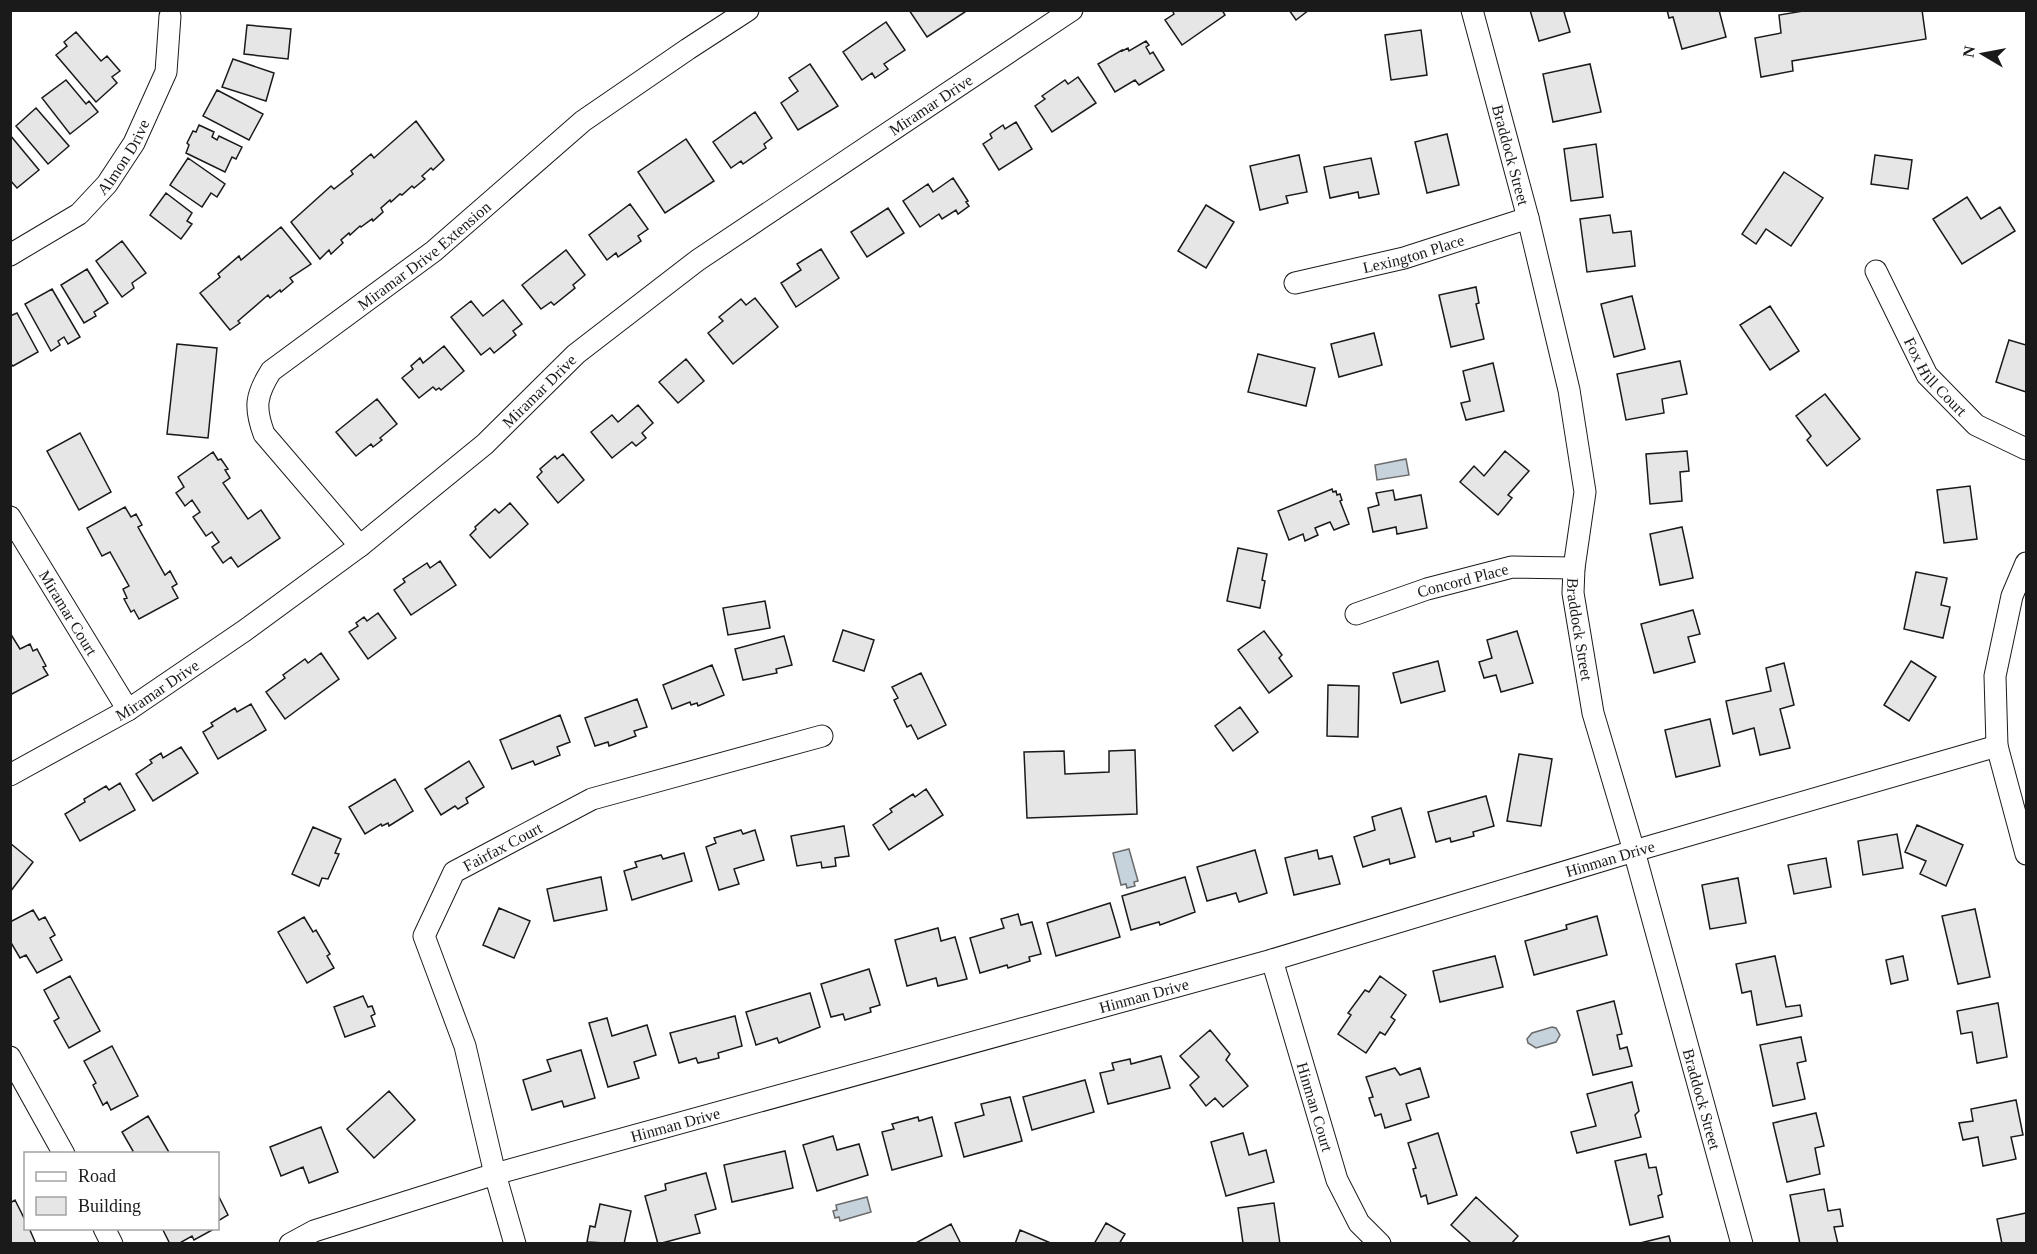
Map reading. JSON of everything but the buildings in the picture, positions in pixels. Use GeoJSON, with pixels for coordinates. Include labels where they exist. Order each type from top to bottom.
{"type":"FeatureCollection","features":[{"type":"Feature","properties":{"kind":"street","name":"Miramar Drive Extension"},"geometry":{"type":"LineString","coordinates":[[360,546],[264,434],[258,418],[257,405],[261,386],[271,371],[434,251],[583,121],[748,10]]}},
{"type":"Feature","properties":{"kind":"street","name":"Miramar Drive"},"geometry":{"type":"LineString","coordinates":[[10,775],[128,710],[244,631],[360,546],[485,444],[576,354],[698,260],[1072,10]]}},
{"type":"Feature","properties":{"kind":"street","name":"Braddock Street"},"geometry":{"type":"LineString","coordinates":[[1472,10],[1528,218],[1569,390],[1585,492],[1574,568],[1573,593],[1593,713],[1634,851],[1742,1244]]}},
{"type":"Feature","properties":{"kind":"street","name":"Almon Drive"},"geometry":{"type":"LineString","coordinates":[[10,255],[79,214],[107,184],[134,143],[166,72],[170,16]]}},
{"type":"Feature","properties":{"kind":"street","name":"Lexington Place"},"geometry":{"type":"LineString","coordinates":[[1295,283],[1404,258],[1528,218]]}},
{"type":"Feature","properties":{"kind":"street","name":"Fox Hill Court"},"geometry":{"type":"LineString","coordinates":[[1876,271],[1927,375],[1976,425],[2026,449]]}},
{"type":"Feature","properties":{"kind":"street","name":"Miramar Court"},"geometry":{"type":"LineString","coordinates":[[10,517],[128,710]]}},
{"type":"Feature","properties":{"kind":"street"},"geometry":{"type":"LineString","coordinates":[[2026,563],[2012,596],[1995,676],[1997,746],[2026,854]]}},
{"type":"Feature","properties":{"kind":"street","name":"Concord Place"},"geometry":{"type":"LineString","coordinates":[[1356,614],[1427,589],[1512,567],[1574,568]]}},
{"type":"Feature","properties":{"kind":"street","name":"Fairfax Court"},"geometry":{"type":"LineString","coordinates":[[515,1244],[495,1174],[465,1046],[424,936],[454,872],[592,798],[822,736]]}},
{"type":"Feature","properties":{"kind":"street","name":"Hinman Drive"},"geometry":{"type":"LineString","coordinates":[[290,1244],[314,1231],[495,1174],[1272,960],[1634,851],[1997,746]]}},
{"type":"Feature","properties":{"kind":"street","name":"Hinman Court"},"geometry":{"type":"LineString","coordinates":[[1272,960],[1337,1180],[1359,1222],[1380,1244]]}},
{"type":"Feature","properties":{"kind":"street"},"geometry":{"type":"LineString","coordinates":[[10,1057],[63,1152]]}},
{"type":"Feature","properties":{"kind":"street"},"geometry":{"type":"LineString","coordinates":[[105,1230],[112,1244]]}},
{"type":"Feature","properties":{"kind":"shaded area"},"geometry":{"type":"Polygon","coordinates":[[[1406,459],[1409,475],[1377,480],[1375,465],[1406,459]]]}},
{"type":"Feature","properties":{"kind":"shaded area"},"geometry":{"type":"Polygon","coordinates":[[[1129,849],[1138,881],[1134,882],[1135,886],[1127,888],[1126,884],[1121,885],[1113,853],[1129,849]]]}},
{"type":"Feature","properties":{"kind":"shaded area"},"geometry":{"type":"Polygon","coordinates":[[[1556,1028],[1560,1035],[1556,1042],[1536,1048],[1528,1043],[1527,1039],[1532,1033],[1556,1028]]]}},
{"type":"Feature","properties":{"kind":"shaded area"},"geometry":{"type":"Polygon","coordinates":[[[867,1197],[871,1212],[840,1221],[839,1217],[835,1218],[833,1211],[837,1210],[836,1205],[867,1197]]]}}]}
